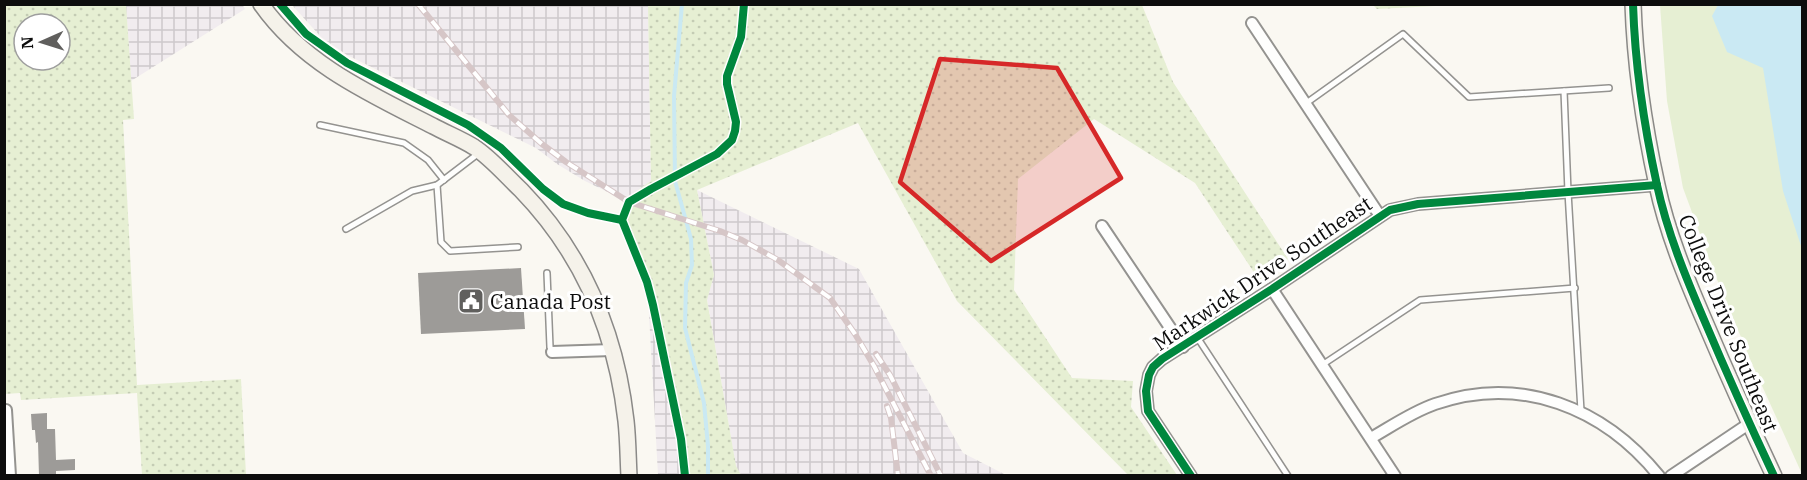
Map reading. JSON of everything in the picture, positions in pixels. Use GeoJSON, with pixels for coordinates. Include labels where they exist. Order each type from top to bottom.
{"type":"FeatureCollection","features":[{"type":"Feature","properties":{"kind":"street"},"geometry":{"type":"LineString","coordinates":[[261,4],[290,40],[321,64],[353,85],[475,148],[534,203],[559,234],[599,307],[612,350],[626,421],[629,476]]}},
{"type":"Feature","properties":{"kind":"street","name":"College Drive Southeast"},"geometry":{"type":"LineString","coordinates":[[1633,4],[1641,94],[1657,185],[1667,222],[1690,287],[1774,476]]}},
{"type":"Feature","properties":{"kind":"street"},"geometry":{"type":"LineString","coordinates":[[1252,23],[1380,216]]}},
{"type":"Feature","properties":{"kind":"street","name":"Markwick Drive Southeast"},"geometry":{"type":"LineString","coordinates":[[1191,476],[1148,411],[1149,375],[1153,367],[1380,216],[1399,207],[1418,204],[1657,185]]}},
{"type":"Feature","properties":{"kind":"street"},"geometry":{"type":"LineString","coordinates":[[1102,226],[1183,346]]}},
{"type":"Feature","properties":{"kind":"street"},"geometry":{"type":"LineString","coordinates":[[1272,289],[1395,476]]}},
{"type":"Feature","properties":{"kind":"street"},"geometry":{"type":"LineString","coordinates":[[552,352],[612,350]]}},
{"type":"Feature","properties":{"kind":"street"},"geometry":{"type":"LineString","coordinates":[[1371,438],[1404,418],[1434,405],[1473,395],[1510,393],[1550,400],[1581,411],[1625,441],[1659,476]]}},
{"type":"Feature","properties":{"kind":"street"},"geometry":{"type":"LineString","coordinates":[[5,410],[10,476]]}},
{"type":"Feature","properties":{"kind":"street"},"geometry":{"type":"LineString","coordinates":[[1671,476],[1750,423]]}},
{"type":"Feature","properties":{"kind":"lane"},"geometry":{"type":"LineString","coordinates":[[1305,105],[1403,34],[1469,97],[1609,88]]}},
{"type":"Feature","properties":{"kind":"lane"},"geometry":{"type":"LineString","coordinates":[[1564,91],[1581,411]]}},
{"type":"Feature","properties":{"kind":"lane"},"geometry":{"type":"LineString","coordinates":[[320,125],[404,143],[428,160],[444,180]]}},
{"type":"Feature","properties":{"kind":"lane"},"geometry":{"type":"LineString","coordinates":[[346,229],[412,191],[437,185],[479,152]]}},
{"type":"Feature","properties":{"kind":"lane"},"geometry":{"type":"LineString","coordinates":[[437,185],[441,242],[450,251],[518,247]]}},
{"type":"Feature","properties":{"kind":"lane"},"geometry":{"type":"LineString","coordinates":[[547,273],[552,352]]}},
{"type":"Feature","properties":{"kind":"lane"},"geometry":{"type":"LineString","coordinates":[[1322,365],[1420,300],[1575,288]]}},
{"type":"Feature","properties":{"kind":"lane"},"geometry":{"type":"LineString","coordinates":[[1197,338],[1288,476]]}},
{"type":"Feature","properties":{"kind":"highlighted area"},"geometry":{"type":"Polygon","coordinates":[[[940,59],[1057,68],[1121,178],[991,261],[900,182],[940,59]]]}},
{"type":"Feature","properties":{"kind":"shaded area"},"geometry":{"type":"Polygon","coordinates":[[[242,4],[245,9],[131,81],[126,5],[242,4]]]}},
{"type":"Feature","properties":{"kind":"shaded area"},"geometry":{"type":"Polygon","coordinates":[[[292,5],[648,5],[651,181],[624,200],[585,181],[536,148],[347,55],[321,37],[292,5]]]}},
{"type":"Feature","properties":{"kind":"shaded area"},"geometry":{"type":"Polygon","coordinates":[[[697,190],[859,269],[963,453],[1006,475],[741,475],[736,467],[707,299],[714,275],[697,190]]]}},
{"type":"Feature","properties":{"kind":"shaded area"},"geometry":{"type":"Polygon","coordinates":[[[648,296],[679,434],[684,475],[658,475],[648,296]]]}},
{"type":"Feature","properties":{"kind":"green space"},"geometry":{"type":"Polygon","coordinates":[[[5,4],[126,5],[134,119],[123,120],[137,385],[241,379],[246,475],[142,475],[137,393],[21,400],[20,393],[5,394],[5,4]]]}},
{"type":"Feature","properties":{"kind":"green space"},"geometry":{"type":"Polygon","coordinates":[[[648,5],[1142,5],[1173,82],[1288,259],[1259,280],[1195,183],[1094,119],[1018,179],[1014,290],[1072,378],[1133,381],[1131,407],[1177,475],[1128,475],[957,301],[858,123],[697,190],[714,275],[707,300],[736,466],[741,475],[684,475],[679,434],[648,296],[620,216],[624,200],[651,181],[648,5]]]}},
{"type":"Feature","properties":{"kind":"green space"},"geometry":{"type":"Polygon","coordinates":[[[1373,5],[1455,5],[1377,9],[1373,5]]]}},
{"type":"Feature","properties":{"kind":"green space"},"geometry":{"type":"Polygon","coordinates":[[[1660,5],[1802,5],[1802,474],[1753,366],[1716,277],[1683,188],[1667,101],[1660,5]]]}},
{"type":"Feature","properties":{"kind":"water"},"geometry":{"type":"Polygon","coordinates":[[[1718,5],[1802,5],[1802,249],[1783,191],[1763,68],[1727,52],[1712,16],[1718,5]]]}},
{"type":"Feature","properties":{"kind":"building","name":"Canada Post"},"geometry":{"type":"Polygon","coordinates":[[[521,268],[525,329],[421,334],[418,273],[521,268]]]}},
{"type":"Feature","properties":{"kind":"building"},"geometry":{"type":"Polygon","coordinates":[[[47,413],[47,429],[55,429],[56,460],[75,459],[75,470],[56,471],[56,476],[39,476],[38,442],[36,443],[35,430],[32,430],[31,414],[47,413]]]}},
{"type":"Feature","properties":{"kind":"waterway"},"geometry":{"type":"LineString","coordinates":[[682,4],[674,96],[675,181],[691,239],[692,265],[686,283],[685,328],[704,403],[708,476]]}},
{"type":"Feature","properties":{"kind":"railway"},"geometry":{"type":"LineString","coordinates":[[418,4],[509,115],[566,162],[629,202],[742,240],[778,260],[830,298],[874,366],[931,476]]}},
{"type":"Feature","properties":{"kind":"railway"},"geometry":{"type":"LineString","coordinates":[[876,354],[890,375],[941,476]]}},
{"type":"Feature","properties":{"kind":"railway"},"geometry":{"type":"LineString","coordinates":[[887,406],[891,418],[898,476]]}},
{"type":"Feature","properties":{"kind":"cycle path"},"geometry":{"type":"LineString","coordinates":[[280,4],[306,34],[347,63],[468,125],[501,148],[543,189],[563,204],[588,213],[622,220]]}},
{"type":"Feature","properties":{"kind":"cycle path"},"geometry":{"type":"LineString","coordinates":[[685,476],[681,439],[653,305],[647,282],[622,220],[629,202],[717,154],[732,140],[736,122],[727,76],[741,37],[744,4]]}},
{"type":"Feature","properties":{"kind":"cycle path"},"geometry":{"type":"LineString","coordinates":[[1633,4],[1644,118],[1666,220],[1698,305],[1774,476]]}},
{"type":"Feature","properties":{"kind":"cycle path"},"geometry":{"type":"LineString","coordinates":[[1191,476],[1148,411],[1146,391],[1153,367],[1390,210],[1418,204],[1657,185]]}},
{"type":"Feature","properties":{"kind":"place","name":"Canada Post"},"geometry":{"type":"Point","coordinates":[471,301]}}]}
